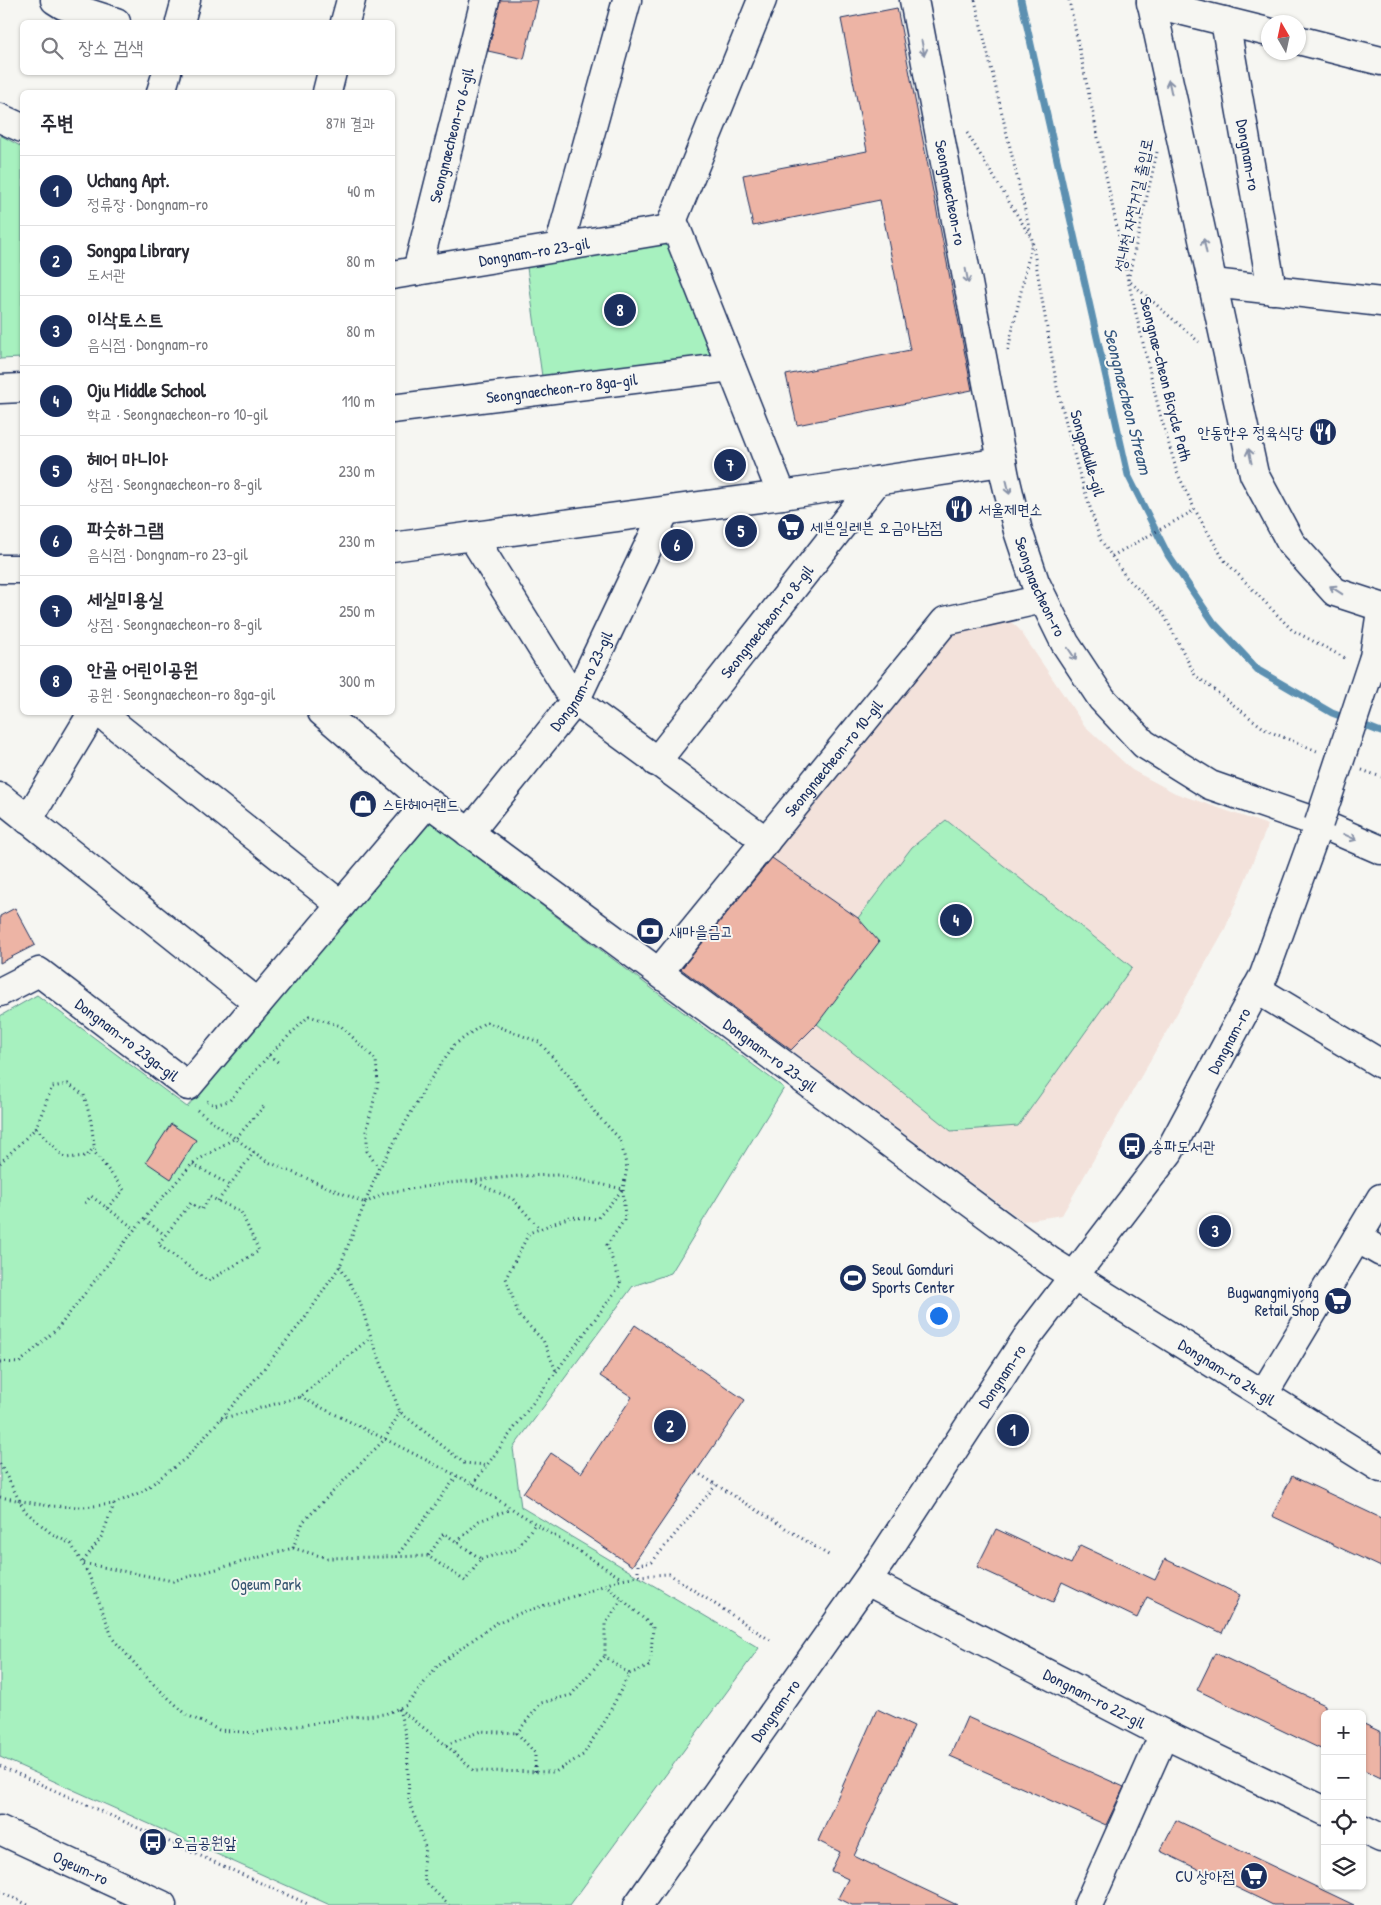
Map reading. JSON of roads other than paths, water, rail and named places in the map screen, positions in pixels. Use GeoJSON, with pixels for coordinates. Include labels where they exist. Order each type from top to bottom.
{"type":"FeatureCollection","features":[{"type":"Feature","properties":{"kind":"street"},"geometry":{"type":"LineString","coordinates":[[55,0],[63,5],[110,20]]}},
{"type":"Feature","properties":{"kind":"street"},"geometry":{"type":"LineString","coordinates":[[181,20],[186,0]]}},
{"type":"Feature","properties":{"kind":"street"},"geometry":{"type":"LineString","coordinates":[[346,20],[351,0]]}},
{"type":"Feature","properties":{"kind":"street","name":"Seongnaecheon-ro 6-gil"},"geometry":{"type":"LineString","coordinates":[[405,273],[485,0]]}},
{"type":"Feature","properties":{"kind":"street"},"geometry":{"type":"LineString","coordinates":[[559,247],[627,0]]}},
{"type":"Feature","properties":{"kind":"street"},"geometry":{"type":"LineString","coordinates":[[762,0],[672,228],[731,367],[782,495]]}},
{"type":"Feature","properties":{"kind":"street","name":"Seongnaecheon-ro"},"geometry":{"type":"LineString","coordinates":[[914,0],[1002,462],[1018,531],[1035,582],[1065,643],[1102,699],[1144,744],[1210,785],[1320,824],[1381,850]]}},
{"type":"Feature","properties":{"kind":"street"},"geometry":{"type":"LineString","coordinates":[[1261,30],[1151,2],[1254,474],[1291,543],[1335,592],[1381,609]]}},
{"type":"Feature","properties":{"kind":"street","name":"Dongnam-ro"},"geometry":{"type":"LineString","coordinates":[[1224,21],[1272,290]]}},
{"type":"Feature","properties":{"kind":"street"},"geometry":{"type":"LineString","coordinates":[[1306,42],[1381,61]]}},
{"type":"Feature","properties":{"kind":"street"},"geometry":{"type":"LineString","coordinates":[[162,90],[166,75]]}},
{"type":"Feature","properties":{"kind":"street"},"geometry":{"type":"LineString","coordinates":[[328,90],[331,75]]}},
{"type":"Feature","properties":{"kind":"street"},"geometry":{"type":"LineString","coordinates":[[0,118],[20,127]]}},
{"type":"Feature","properties":{"kind":"street","name":"Dongnam-ro 23-gil"},"geometry":{"type":"LineString","coordinates":[[405,273],[672,228]]}},
{"type":"Feature","properties":{"kind":"street"},"geometry":{"type":"LineString","coordinates":[[1213,283],[1381,302]]}},
{"type":"Feature","properties":{"kind":"street","name":"Seongnaecheon-ro 8ga-gil"},"geometry":{"type":"LineString","coordinates":[[395,410],[731,367]]}},
{"type":"Feature","properties":{"kind":"street"},"geometry":{"type":"LineString","coordinates":[[0,389],[20,388]]}},
{"type":"Feature","properties":{"kind":"street"},"geometry":{"type":"LineString","coordinates":[[395,546],[782,495],[1002,462]]}},
{"type":"Feature","properties":{"kind":"street","name":"Seongnaecheon-ro 8-gil"},"geometry":{"type":"LineString","coordinates":[[656,762],[877,481]]}},
{"type":"Feature","properties":{"kind":"street","name":"Dongnam-ro 23-gil"},"geometry":{"type":"LineString","coordinates":[[469,833],[575,700],[665,511]]}},
{"type":"Feature","properties":{"kind":"street"},"geometry":{"type":"LineString","coordinates":[[472,536],[575,700],[656,762],[766,841]]}},
{"type":"Feature","properties":{"kind":"street"},"geometry":{"type":"LineString","coordinates":[[0,569],[20,569]]}},
{"type":"Feature","properties":{"kind":"street","name":"Seongnaecheon-ro 10-gil"},"geometry":{"type":"LineString","coordinates":[[659,972],[945,621],[1043,599]]}},
{"type":"Feature","properties":{"kind":"street","name":"Dongnam-ro"},"geometry":{"type":"LineString","coordinates":[[638,1905],[867,1580],[1028,1336],[1169,1152],[1264,975],[1320,824],[1361,659],[1381,609]]}},
{"type":"Feature","properties":{"kind":"street"},"geometry":{"type":"LineString","coordinates":[[28,820],[91,715]]}},
{"type":"Feature","properties":{"kind":"street"},"geometry":{"type":"LineString","coordinates":[[103,715],[341,905]]}},
{"type":"Feature","properties":{"kind":"street","name":"Dongnam-ro 23-gil"},"geometry":{"type":"LineString","coordinates":[[326,715],[428,802],[469,833],[1074,1276]]}},
{"type":"Feature","properties":{"kind":"street"},"geometry":{"type":"LineString","coordinates":[[0,797],[258,1003]]}},
{"type":"Feature","properties":{"kind":"street","name":"Dongnam-ro 23ga-gil"},"geometry":{"type":"LineString","coordinates":[[0,992],[39,972],[188,1086],[428,802]]}},
{"type":"Feature","properties":{"kind":"street"},"geometry":{"type":"LineString","coordinates":[[1256,989],[1381,1064]]}},
{"type":"Feature","properties":{"kind":"street"},"geometry":{"type":"LineString","coordinates":[[1264,1395],[1381,1198]]}},
{"type":"Feature","properties":{"kind":"street"},"geometry":{"type":"LineString","coordinates":[[1357,1238],[1381,1252]]}},
{"type":"Feature","properties":{"kind":"street","name":"Dongnam-ro 24-gil"},"geometry":{"type":"LineString","coordinates":[[1074,1276],[1381,1468]]}},
{"type":"Feature","properties":{"kind":"street","name":"Dongnam-ro 22-gil"},"geometry":{"type":"LineString","coordinates":[[867,1580],[1164,1734],[1321,1809]]}},
{"type":"Feature","properties":{"kind":"street"},"geometry":{"type":"LineString","coordinates":[[1088,1905],[1164,1734]]}},
{"type":"Feature","properties":{"kind":"street","name":"Ogeum-ro"},"geometry":{"type":"LineString","coordinates":[[0,1830],[162,1905]]}},
{"type":"Feature","properties":{"kind":"street"},"geometry":{"type":"LineString","coordinates":[[1366,1831],[1381,1838]]}},
{"type":"Feature","properties":{"kind":"waterway","name":"Seongnaecheon Stream"},"geometry":{"type":"LineString","coordinates":[[1021,0],[1128,475],[1168,555],[1214,623],[1258,670],[1332,713],[1348,719]]}},
{"type":"Feature","properties":{"kind":"waterway","name":"Seongnaecheon Stream"},"geometry":{"type":"LineString","coordinates":[[1358,723],[1381,732]]}},
{"type":"Feature","properties":{"kind":"place","name":"안골 어린이공원"},"geometry":{"type":"Point","coordinates":[620,310]}},
{"type":"Feature","properties":{"kind":"place","name":"안동한우 정육식당"},"geometry":{"type":"Point","coordinates":[1323,432]}},
{"type":"Feature","properties":{"kind":"place","name":"세실미용실"},"geometry":{"type":"Point","coordinates":[730,465]}},
{"type":"Feature","properties":{"kind":"place","name":"서울제면소"},"geometry":{"type":"Point","coordinates":[959,509]}},
{"type":"Feature","properties":{"kind":"place","name":"세븐일레븐 오금아남점"},"geometry":{"type":"Point","coordinates":[791,527]}},
{"type":"Feature","properties":{"kind":"place","name":"헤어 마니아"},"geometry":{"type":"Point","coordinates":[741,531]}},
{"type":"Feature","properties":{"kind":"place","name":"파슷하그램"},"geometry":{"type":"Point","coordinates":[677,545]}},
{"type":"Feature","properties":{"kind":"place","name":"스타헤어랜드"},"geometry":{"type":"Point","coordinates":[363,804]}},
{"type":"Feature","properties":{"kind":"place","name":"Oju Middle School"},"geometry":{"type":"Point","coordinates":[956,920]}},
{"type":"Feature","properties":{"kind":"place","name":"새마을금고"},"geometry":{"type":"Point","coordinates":[650,931]}},
{"type":"Feature","properties":{"kind":"place","name":"송파도서관"},"geometry":{"type":"Point","coordinates":[1132,1146]}},
{"type":"Feature","properties":{"kind":"place","name":"이삭토스트"},"geometry":{"type":"Point","coordinates":[1215,1231]}},
{"type":"Feature","properties":{"kind":"place","name":"Seoul Gomduri Sports Center"},"geometry":{"type":"Point","coordinates":[853,1278]}},
{"type":"Feature","properties":{"kind":"place","name":"Bugwangmiyong Retail Shop"},"geometry":{"type":"Point","coordinates":[1338,1301]}},
{"type":"Feature","properties":{"kind":"place","name":"Songpa Library"},"geometry":{"type":"Point","coordinates":[670,1426]}},
{"type":"Feature","properties":{"kind":"place","name":"Uchang Apt."},"geometry":{"type":"Point","coordinates":[1013,1430]}},
{"type":"Feature","properties":{"kind":"place","name":"오금공원앞"},"geometry":{"type":"Point","coordinates":[153,1842]}},
{"type":"Feature","properties":{"kind":"place","name":"CU 상아점"},"geometry":{"type":"Point","coordinates":[1254,1876]}},
{"type":"Feature","properties":{"kind":"park label","name":"Ogeum Park"},"geometry":{"type":"Point","coordinates":[266,1584]}}]}
